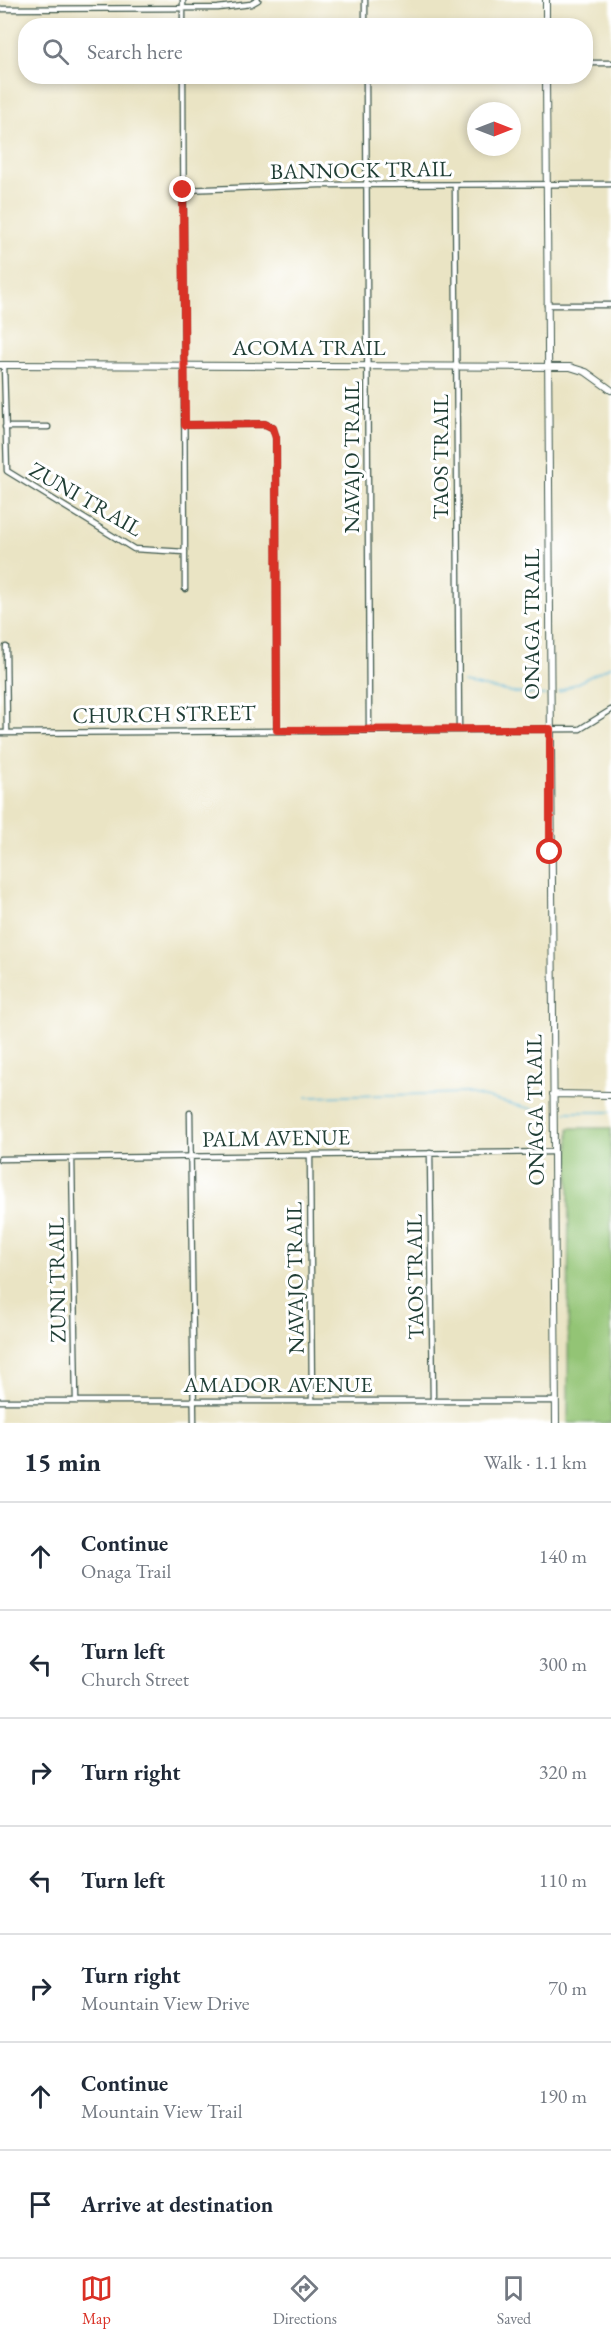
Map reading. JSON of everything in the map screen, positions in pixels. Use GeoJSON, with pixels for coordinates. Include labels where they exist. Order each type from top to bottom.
{"type":"FeatureCollection","features":[{"type":"Feature","properties":{"kind":"street"},"geometry":{"type":"LineString","coordinates":[[183,0],[183,18]]}},
{"type":"Feature","properties":{"kind":"street"},"geometry":{"type":"LineString","coordinates":[[0,9],[219,8],[251,4],[258,0]]}},
{"type":"Feature","properties":{"kind":"street"},"geometry":{"type":"LineString","coordinates":[[365,0],[365,18]]}},
{"type":"Feature","properties":{"kind":"street"},"geometry":{"type":"LineString","coordinates":[[546,0],[546,18]]}},
{"type":"Feature","properties":{"kind":"street"},"geometry":{"type":"LineString","coordinates":[[593,63],[611,63]]}},
{"type":"Feature","properties":{"kind":"street"},"geometry":{"type":"LineString","coordinates":[[183,84],[185,589]]}},
{"type":"Feature","properties":{"kind":"street","name":"NAVAJO TRAIL"},"geometry":{"type":"LineString","coordinates":[[366,84],[369,729]]}},
{"type":"Feature","properties":{"kind":"street","name":"ONAGA TRAIL"},"geometry":{"type":"LineString","coordinates":[[546,84],[556,1423]]}},
{"type":"Feature","properties":{"kind":"street","name":"BANNOCK TRAIL"},"geometry":{"type":"LineString","coordinates":[[183,190],[366,185],[611,184]]}},
{"type":"Feature","properties":{"kind":"street","name":"TAOS TRAIL"},"geometry":{"type":"LineString","coordinates":[[455,185],[459,729]]}},
{"type":"Feature","properties":{"kind":"street"},"geometry":{"type":"LineString","coordinates":[[547,305],[611,304]]}},
{"type":"Feature","properties":{"kind":"street","name":"ACOMA TRAIL"},"geometry":{"type":"LineString","coordinates":[[2,365],[547,366],[570,367],[586,372],[611,390]]}},
{"type":"Feature","properties":{"kind":"street","name":"ZUNI TRAIL"},"geometry":{"type":"LineString","coordinates":[[2,365],[7,471],[134,549],[185,552]]}},
{"type":"Feature","properties":{"kind":"street"},"geometry":{"type":"LineString","coordinates":[[185,425],[265,424],[273,428],[276,438],[277,730]]}},
{"type":"Feature","properties":{"kind":"street"},"geometry":{"type":"LineString","coordinates":[[5,427],[48,427]]}},
{"type":"Feature","properties":{"kind":"street"},"geometry":{"type":"LineString","coordinates":[[6,647],[7,733]]}},
{"type":"Feature","properties":{"kind":"street","name":"CHURCH STREET"},"geometry":{"type":"LineString","coordinates":[[0,733],[580,729],[611,710]]}},
{"type":"Feature","properties":{"kind":"street"},"geometry":{"type":"LineString","coordinates":[[553,1094],[611,1095]]}},
{"type":"Feature","properties":{"kind":"street"},"geometry":{"type":"LineString","coordinates":[[190,1113],[194,1423]]}},
{"type":"Feature","properties":{"kind":"street","name":"PALM AVENUE"},"geometry":{"type":"LineString","coordinates":[[0,1159],[554,1152]]}},
{"type":"Feature","properties":{"kind":"street","name":"TAOS TRAIL"},"geometry":{"type":"LineString","coordinates":[[430,1153],[434,1401]]}},
{"type":"Feature","properties":{"kind":"street","name":"NAVAJO TRAIL"},"geometry":{"type":"LineString","coordinates":[[310,1156],[312,1401]]}},
{"type":"Feature","properties":{"kind":"street","name":"ZUNI TRAIL"},"geometry":{"type":"LineString","coordinates":[[72,1159],[76,1400]]}},
{"type":"Feature","properties":{"kind":"street","name":"AMADOR AVENUE"},"geometry":{"type":"LineString","coordinates":[[0,1401],[555,1401]]}},
{"type":"Feature","properties":{"kind":"green space"},"geometry":{"type":"Polygon","coordinates":[[[569,1128],[611,1128],[611,1423],[568,1423],[569,1128]]]}},
{"type":"Feature","properties":{"kind":"waterway"},"geometry":{"type":"LineString","coordinates":[[559,692],[611,666]]}},
{"type":"Feature","properties":{"kind":"waterway"},"geometry":{"type":"LineString","coordinates":[[464,683],[515,693],[545,695]]}},
{"type":"Feature","properties":{"kind":"waterway"},"geometry":{"type":"LineString","coordinates":[[307,1097],[468,1093],[540,1111]]}},
{"type":"Feature","properties":{"kind":"waterway"},"geometry":{"type":"LineString","coordinates":[[566,1112],[611,1112]]}},
{"type":"Feature","properties":{"kind":"route"},"geometry":{"type":"LineString","coordinates":[[183,190],[185,425],[265,424],[273,428],[276,438],[277,730],[550,729],[550,852]]}}]}
